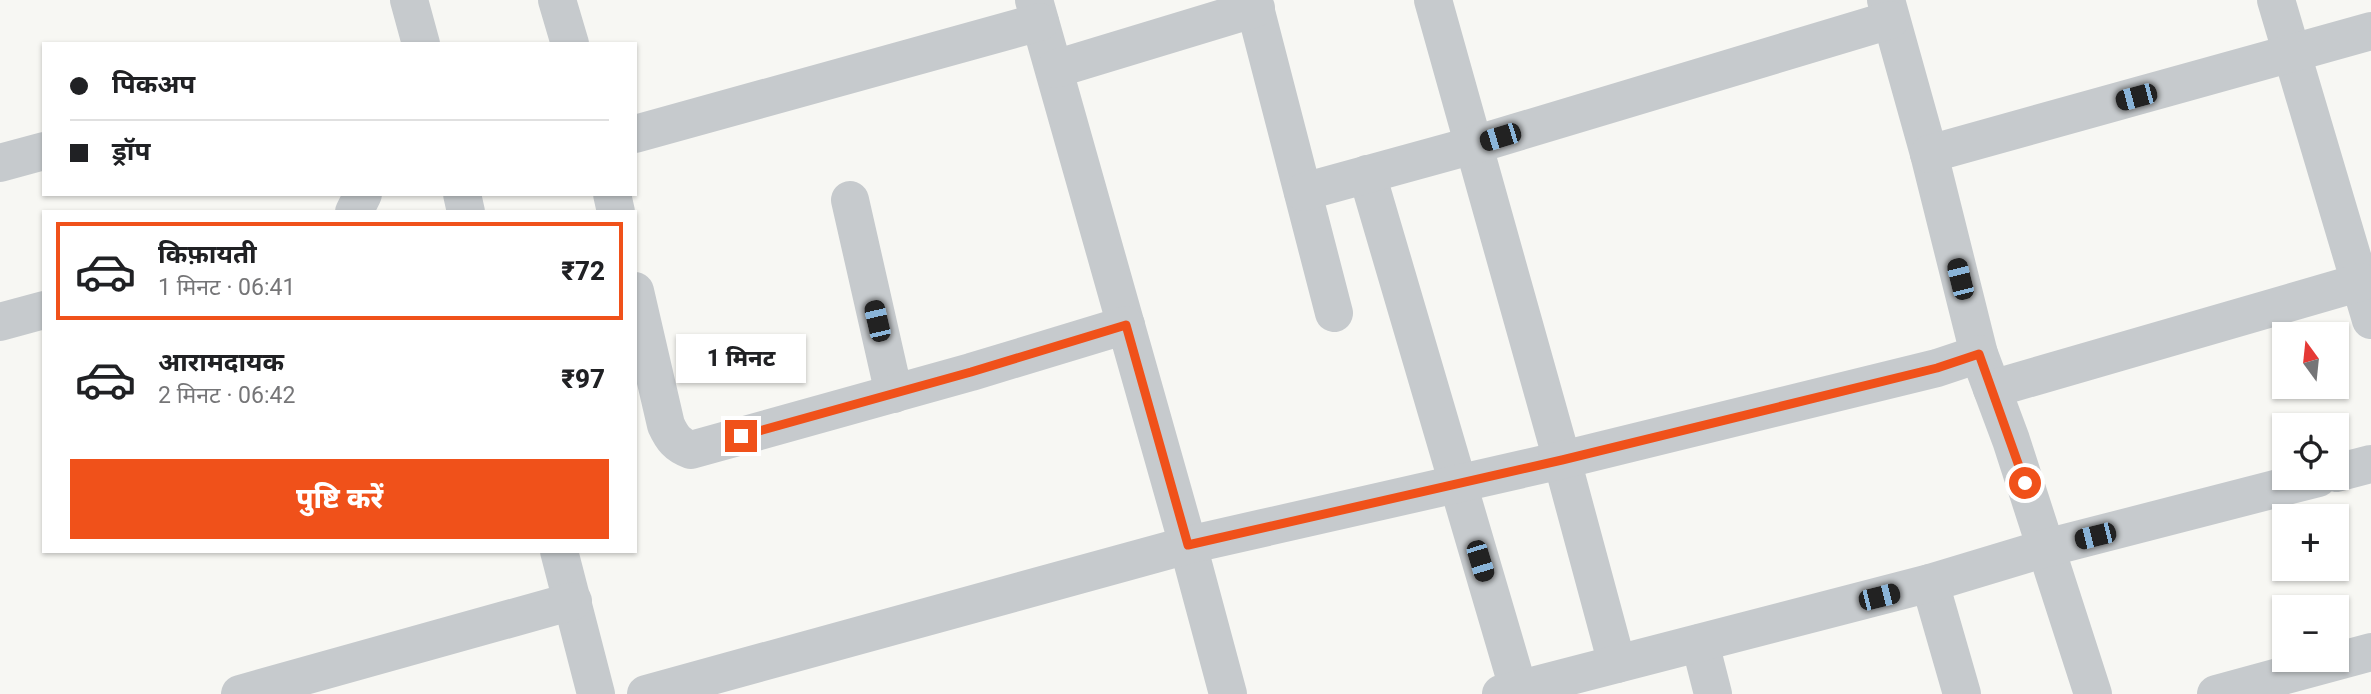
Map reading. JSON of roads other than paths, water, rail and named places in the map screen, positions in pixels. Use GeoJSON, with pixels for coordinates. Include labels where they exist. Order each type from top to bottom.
{"type":"FeatureCollection","features":[{"type":"Feature","properties":{"kind":"street"},"geometry":{"type":"LineString","coordinates":[[409,0],[419,42]]}},
{"type":"Feature","properties":{"kind":"street"},"geometry":{"type":"LineString","coordinates":[[557,0],[569,42]]}},
{"type":"Feature","properties":{"kind":"street"},"geometry":{"type":"LineString","coordinates":[[1433,0],[1617,664]]}},
{"type":"Feature","properties":{"kind":"street"},"geometry":{"type":"LineString","coordinates":[[2276,0],[2371,320]]}},
{"type":"Feature","properties":{"kind":"street"},"geometry":{"type":"LineString","coordinates":[[1055,69],[1255,4],[1334,313]]}},
{"type":"Feature","properties":{"kind":"street"},"geometry":{"type":"LineString","coordinates":[[1303,192],[1474,145],[1888,10],[1979,354],[2011,440],[2093,694]]}},
{"type":"Feature","properties":{"kind":"street"},"geometry":{"type":"LineString","coordinates":[[637,133],[1037,11],[1228,694]]}},
{"type":"Feature","properties":{"kind":"street"},"geometry":{"type":"LineString","coordinates":[[1928,154],[2371,31]]}},
{"type":"Feature","properties":{"kind":"street"},"geometry":{"type":"LineString","coordinates":[[0,163],[42,152]]}},
{"type":"Feature","properties":{"kind":"street"},"geometry":{"type":"LineString","coordinates":[[1367,174],[1457,485],[1510,691],[1930,583],[2046,548],[2272,490]]}},
{"type":"Feature","properties":{"kind":"street"},"geometry":{"type":"LineString","coordinates":[[850,200],[894,394]]}},
{"type":"Feature","properties":{"kind":"street"},"geometry":{"type":"LineString","coordinates":[[1992,389],[2361,282]]}},
{"type":"Feature","properties":{"kind":"street"},"geometry":{"type":"LineString","coordinates":[[637,300],[666,425],[672,438],[680,446],[691,450],[894,394],[1126,325]]}},
{"type":"Feature","properties":{"kind":"street"},"geometry":{"type":"LineString","coordinates":[[0,322],[42,311]]}},
{"type":"Feature","properties":{"kind":"street"},"geometry":{"type":"LineString","coordinates":[[646,694],[1188,545],[1562,460],[1937,368],[1979,354]]}},
{"type":"Feature","properties":{"kind":"street"},"geometry":{"type":"LineString","coordinates":[[2349,470],[2371,464]]}},
{"type":"Feature","properties":{"kind":"street"},"geometry":{"type":"LineString","coordinates":[[560,553],[596,694]]}},
{"type":"Feature","properties":{"kind":"street"},"geometry":{"type":"LineString","coordinates":[[1930,583],[1962,694]]}},
{"type":"Feature","properties":{"kind":"street"},"geometry":{"type":"LineString","coordinates":[[240,694],[573,601]]}},
{"type":"Feature","properties":{"kind":"street"},"geometry":{"type":"LineString","coordinates":[[1700,643],[1713,694]]}},
{"type":"Feature","properties":{"kind":"street"},"geometry":{"type":"LineString","coordinates":[[2216,694],[2371,652]]}}]}
